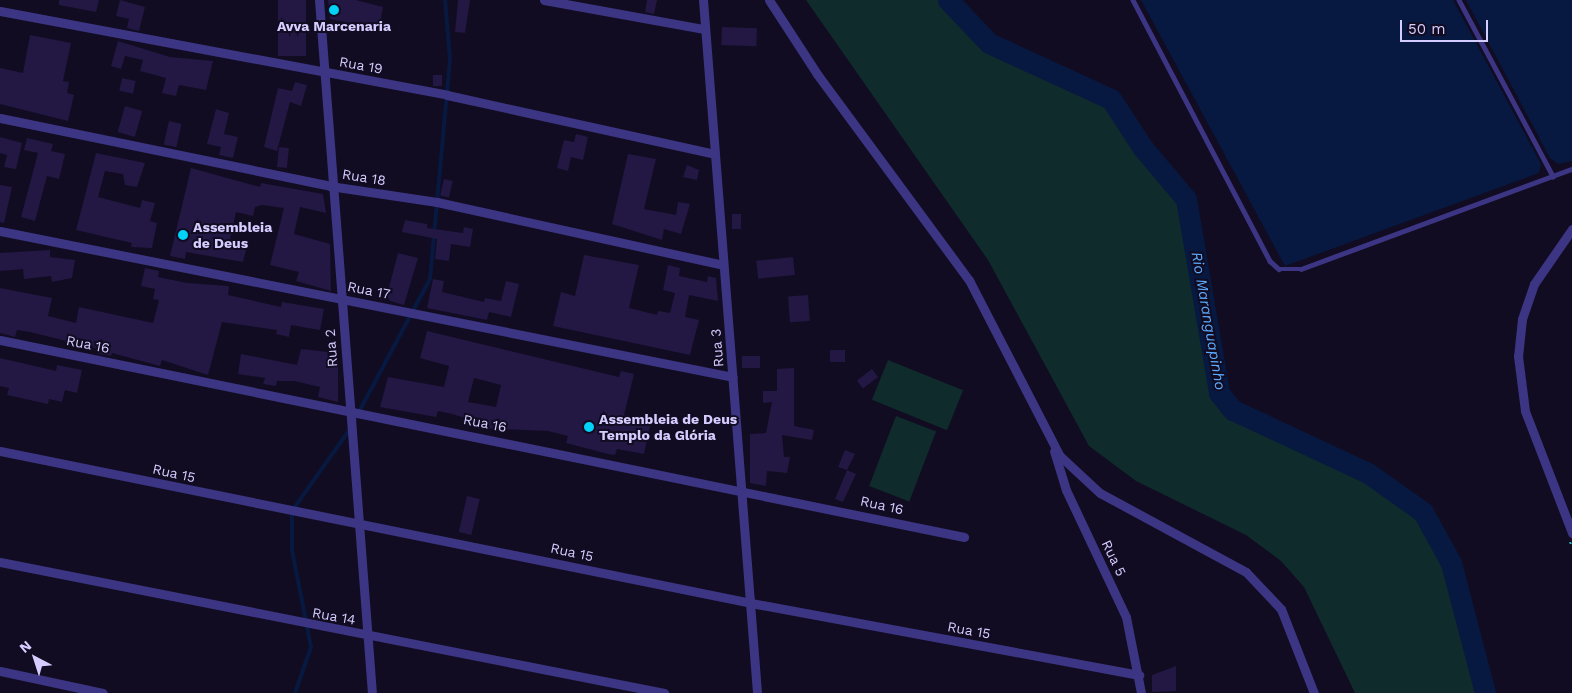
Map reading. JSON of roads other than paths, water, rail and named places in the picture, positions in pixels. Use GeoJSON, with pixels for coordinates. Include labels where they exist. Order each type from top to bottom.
{"type":"FeatureCollection","features":[{"type":"Feature","properties":{"kind":"street","name":"Rua 2"},"geometry":{"type":"LineString","coordinates":[[319,0],[330,186],[341,299],[366,636],[372,693]]}},
{"type":"Feature","properties":{"kind":"street"},"geometry":{"type":"LineString","coordinates":[[544,0],[704,29]]}},
{"type":"Feature","properties":{"kind":"street","name":"Rua 3"},"geometry":{"type":"LineString","coordinates":[[703,0],[757,693]]}},
{"type":"Feature","properties":{"kind":"street"},"geometry":{"type":"LineString","coordinates":[[769,0],[817,74],[969,280],[1004,340],[1050,439],[1073,470],[1100,493],[1234,563],[1260,585],[1292,630],[1314,693]]}},
{"type":"Feature","properties":{"kind":"street","name":"Rua 19"},"geometry":{"type":"LineString","coordinates":[[0,11],[324,72],[715,154]]}},
{"type":"Feature","properties":{"kind":"street","name":"Rua 18"},"geometry":{"type":"LineString","coordinates":[[0,118],[330,186],[437,202],[724,265]]}},
{"type":"Feature","properties":{"kind":"street"},"geometry":{"type":"LineString","coordinates":[[1570,535],[1525,411],[1518,356],[1522,319],[1534,284],[1572,229]]}},
{"type":"Feature","properties":{"kind":"street","name":"Rua 17"},"geometry":{"type":"LineString","coordinates":[[0,231],[733,377]]}},
{"type":"Feature","properties":{"kind":"street","name":"Rua 16"},"geometry":{"type":"LineString","coordinates":[[0,340],[742,488],[964,537]]}},
{"type":"Feature","properties":{"kind":"street","name":"Rua 5"},"geometry":{"type":"LineString","coordinates":[[1050,439],[1066,490],[1126,617],[1139,675],[1140,693]]}},
{"type":"Feature","properties":{"kind":"street","name":"Rua 15"},"geometry":{"type":"LineString","coordinates":[[0,451],[359,522],[751,604],[1139,675]]}},
{"type":"Feature","properties":{"kind":"street","name":"Rua 14"},"geometry":{"type":"LineString","coordinates":[[0,562],[366,636],[664,693]]}},
{"type":"Feature","properties":{"kind":"street"},"geometry":{"type":"LineString","coordinates":[[0,671],[103,693]]}},
{"type":"Feature","properties":{"kind":"lane"},"geometry":{"type":"LineString","coordinates":[[1133,0],[1270,261],[1279,269],[1301,269],[1572,169]]}},
{"type":"Feature","properties":{"kind":"lane"},"geometry":{"type":"LineString","coordinates":[[1459,0],[1553,176]]}},
{"type":"Feature","properties":{"kind":"water"},"geometry":{"type":"Polygon","coordinates":[[[1141,0],[1453,0],[1541,164],[1539,173],[1285,266],[1141,0]]]}},
{"type":"Feature","properties":{"kind":"water"},"geometry":{"type":"Polygon","coordinates":[[[1466,0],[1572,0],[1572,161],[1558,164],[1550,158],[1466,0]]]}},
{"type":"Feature","properties":{"kind":"waterway"},"geometry":{"type":"LineString","coordinates":[[353,423],[430,279],[450,59],[445,0]]}},
{"type":"Feature","properties":{"kind":"waterway","name":"Rio Maranguapinho"},"geometry":{"type":"LineString","coordinates":[[948,0],[989,43],[1111,99],[1143,148],[1186,199],[1219,393],[1233,410],[1368,473],[1423,512],[1451,563],[1485,693]]}},
{"type":"Feature","properties":{"kind":"waterway"},"geometry":{"type":"LineString","coordinates":[[295,693],[311,647],[292,550],[292,511],[350,429]]}},
{"type":"Feature","properties":{"kind":"place","name":"Avva Marcenaria"},"geometry":{"type":"Point","coordinates":[334,10]}},
{"type":"Feature","properties":{"kind":"place","name":"Assembleia de Deus"},"geometry":{"type":"Point","coordinates":[183,235]}},
{"type":"Feature","properties":{"kind":"place","name":"Assembleia de Deus Templo da Glória"},"geometry":{"type":"Point","coordinates":[589,427]}}]}
